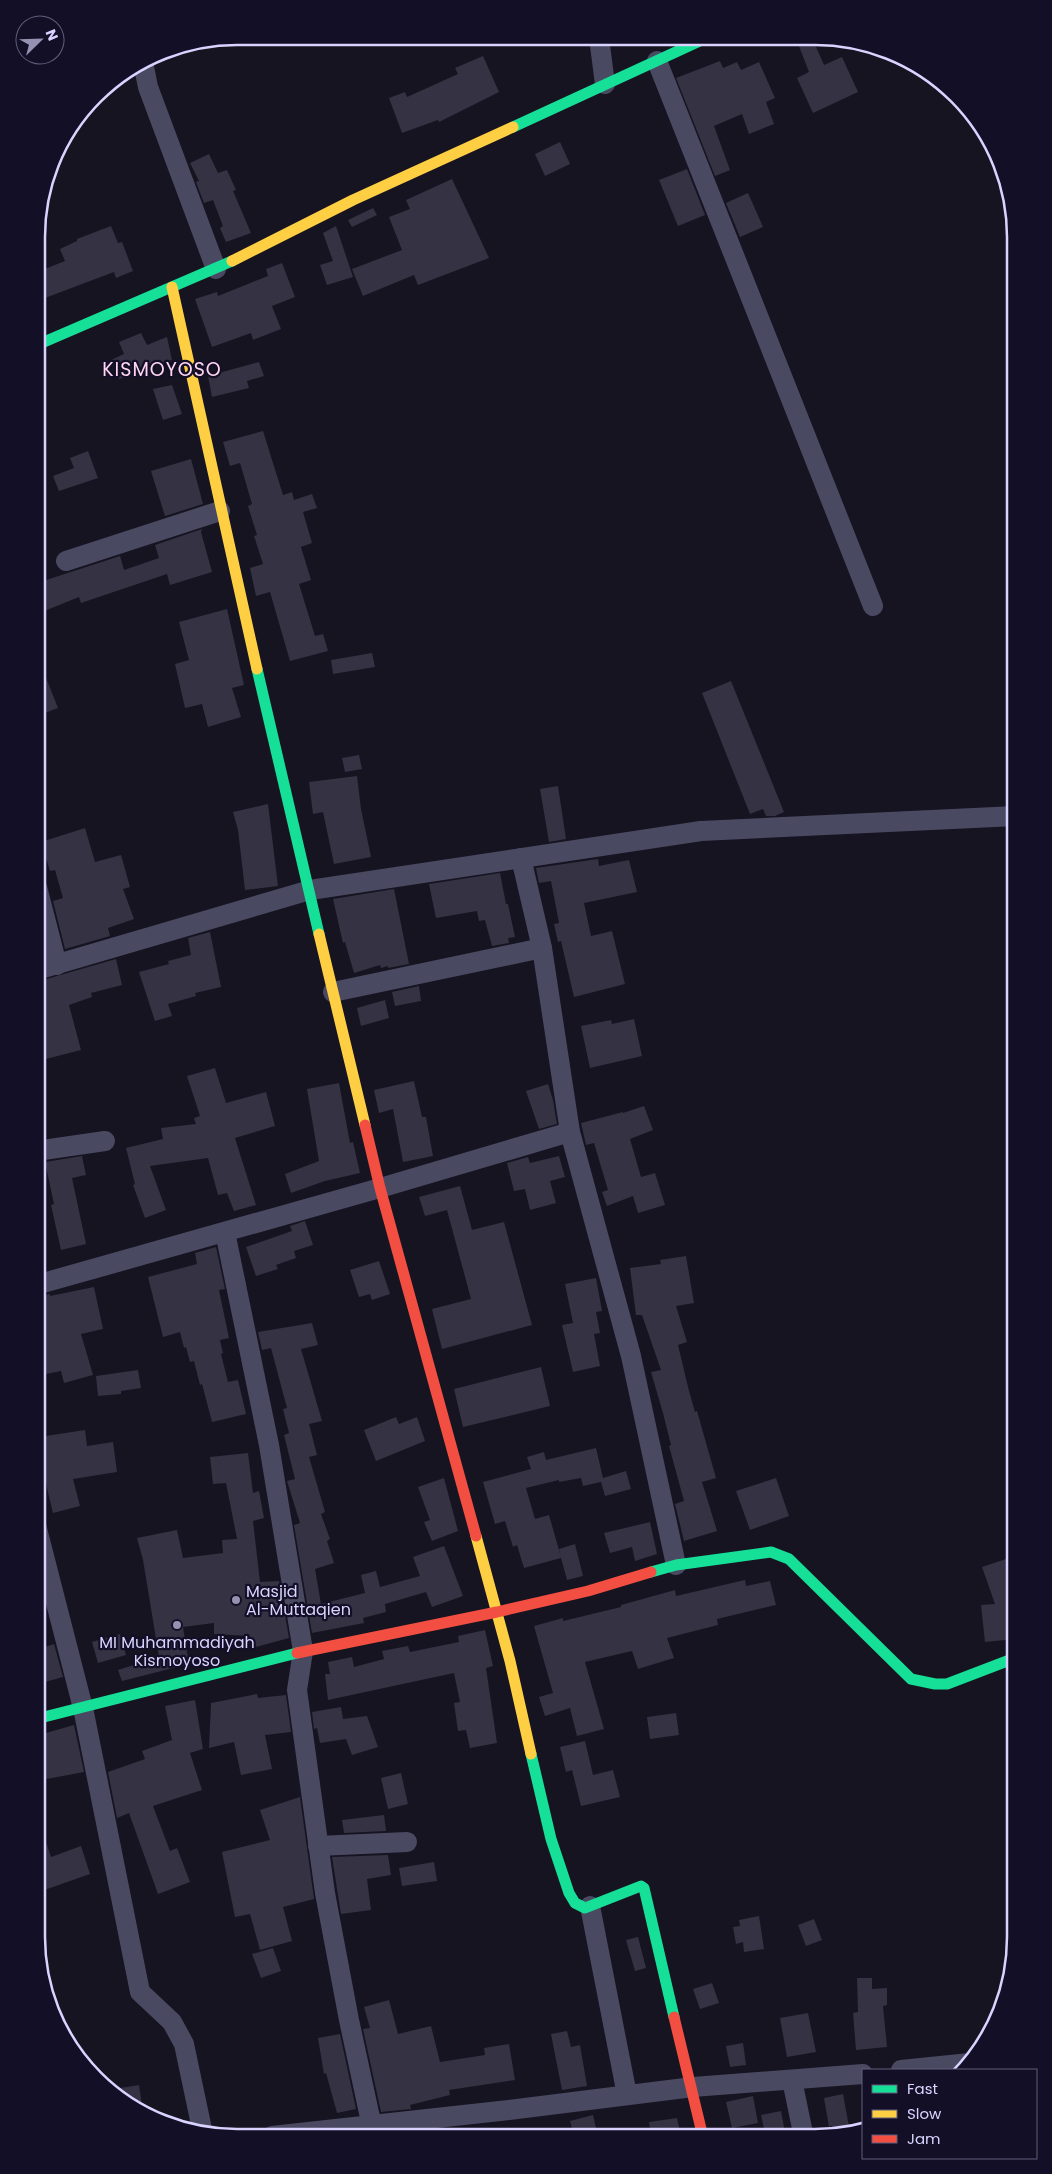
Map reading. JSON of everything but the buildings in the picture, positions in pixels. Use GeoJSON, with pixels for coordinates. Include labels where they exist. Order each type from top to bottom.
{"type":"FeatureCollection","features":[{"type":"Feature","properties":{"kind":"street"},"geometry":{"type":"LineString","coordinates":[[600,45],[605,84]]}},
{"type":"Feature","properties":{"kind":"street"},"geometry":{"type":"LineString","coordinates":[[45,342],[216,269],[353,200],[691,45]]}},
{"type":"Feature","properties":{"kind":"street"},"geometry":{"type":"LineString","coordinates":[[658,60],[873,606]]}},
{"type":"Feature","properties":{"kind":"street"},"geometry":{"type":"LineString","coordinates":[[144,69],[148,87],[216,269]]}},
{"type":"Feature","properties":{"kind":"street"},"geometry":{"type":"LineString","coordinates":[[172,287],[220,511],[380,1188],[510,1661],[551,1839],[568,1893],[572,1902],[578,1906],[585,1908],[639,1886],[644,1888],[658,1956],[693,2087],[701,2129]]}},
{"type":"Feature","properties":{"kind":"street"},"geometry":{"type":"LineString","coordinates":[[66,561],[220,511]]}},
{"type":"Feature","properties":{"kind":"street"},"geometry":{"type":"LineString","coordinates":[[45,968],[310,890],[702,831],[1007,816]]}},
{"type":"Feature","properties":{"kind":"street"},"geometry":{"type":"LineString","coordinates":[[521,858],[542,948],[570,1132],[631,1356],[676,1565]]}},
{"type":"Feature","properties":{"kind":"street"},"geometry":{"type":"LineString","coordinates":[[45,922],[56,965]]}},
{"type":"Feature","properties":{"kind":"street"},"geometry":{"type":"LineString","coordinates":[[333,992],[542,948]]}},
{"type":"Feature","properties":{"kind":"street"},"geometry":{"type":"LineString","coordinates":[[45,1282],[570,1132]]}},
{"type":"Feature","properties":{"kind":"street"},"geometry":{"type":"LineString","coordinates":[[45,1151],[104,1141]]}},
{"type":"Feature","properties":{"kind":"street"},"geometry":{"type":"LineString","coordinates":[[225,1232],[269,1445],[303,1650],[297,1690],[318,1846],[349,2020],[373,2129]]}},
{"type":"Feature","properties":{"kind":"street"},"geometry":{"type":"LineString","coordinates":[[45,1717],[303,1650],[497,1612],[588,1591],[676,1565],[771,1552],[781,1554],[789,1559],[903,1672],[918,1682],[947,1684],[1007,1661]]}},
{"type":"Feature","properties":{"kind":"street"},"geometry":{"type":"LineString","coordinates":[[45,1560],[83,1708],[140,1992],[172,2022],[184,2044],[201,2125]]}},
{"type":"Feature","properties":{"kind":"street"},"geometry":{"type":"LineString","coordinates":[[318,1846],[407,1842]]}},
{"type":"Feature","properties":{"kind":"street"},"geometry":{"type":"LineString","coordinates":[[590,1906],[626,2095]]}},
{"type":"Feature","properties":{"kind":"street"},"geometry":{"type":"LineString","coordinates":[[911,2069],[958,2064]]}},
{"type":"Feature","properties":{"kind":"street"},"geometry":{"type":"LineString","coordinates":[[387,2129],[693,2087],[862,2074]]}},
{"type":"Feature","properties":{"kind":"street"},"geometry":{"type":"LineString","coordinates":[[792,2080],[802,2129]]}},
{"type":"Feature","properties":{"kind":"traffic: fast"},"geometry":{"type":"LineString","coordinates":[[513,127],[691,45]]}},
{"type":"Feature","properties":{"kind":"traffic: fast"},"geometry":{"type":"LineString","coordinates":[[45,342],[232,261]]}},
{"type":"Feature","properties":{"kind":"traffic: fast"},"geometry":{"type":"LineString","coordinates":[[257,669],[319,934]]}},
{"type":"Feature","properties":{"kind":"traffic: fast"},"geometry":{"type":"LineString","coordinates":[[651,1572],[676,1565],[771,1552],[789,1559],[911,1679],[935,1684],[947,1684],[1007,1661]]}},
{"type":"Feature","properties":{"kind":"traffic: fast"},"geometry":{"type":"LineString","coordinates":[[45,1717],[297,1653]]}},
{"type":"Feature","properties":{"kind":"traffic: fast"},"geometry":{"type":"LineString","coordinates":[[531,1754],[551,1839],[569,1893],[575,1903],[585,1908],[641,1886],[644,1888],[674,2017]]}},
{"type":"Feature","properties":{"kind":"traffic: slow"},"geometry":{"type":"LineString","coordinates":[[232,261],[353,200],[513,127]]}},
{"type":"Feature","properties":{"kind":"traffic: slow"},"geometry":{"type":"LineString","coordinates":[[172,287],[257,669]]}},
{"type":"Feature","properties":{"kind":"traffic: slow"},"geometry":{"type":"LineString","coordinates":[[319,934],[365,1125]]}},
{"type":"Feature","properties":{"kind":"traffic: slow"},"geometry":{"type":"LineString","coordinates":[[476,1536],[510,1661],[531,1754]]}},
{"type":"Feature","properties":{"kind":"traffic: jam"},"geometry":{"type":"LineString","coordinates":[[365,1125],[380,1188],[476,1536]]}},
{"type":"Feature","properties":{"kind":"traffic: jam"},"geometry":{"type":"LineString","coordinates":[[297,1653],[497,1612],[588,1591],[651,1572]]}},
{"type":"Feature","properties":{"kind":"traffic: jam"},"geometry":{"type":"LineString","coordinates":[[674,2017],[701,2129]]}},
{"type":"Feature","properties":{"kind":"place","name":"Masjid Al-Muttaqien"},"geometry":{"type":"Point","coordinates":[236,1600]}},
{"type":"Feature","properties":{"kind":"place","name":"MI Muhammadiyah Kismoyoso"},"geometry":{"type":"Point","coordinates":[177,1625]}},
{"type":"Feature","properties":{"kind":"district","name":"KISMOYOSO"},"geometry":{"type":"Point","coordinates":[162,369]}}]}
